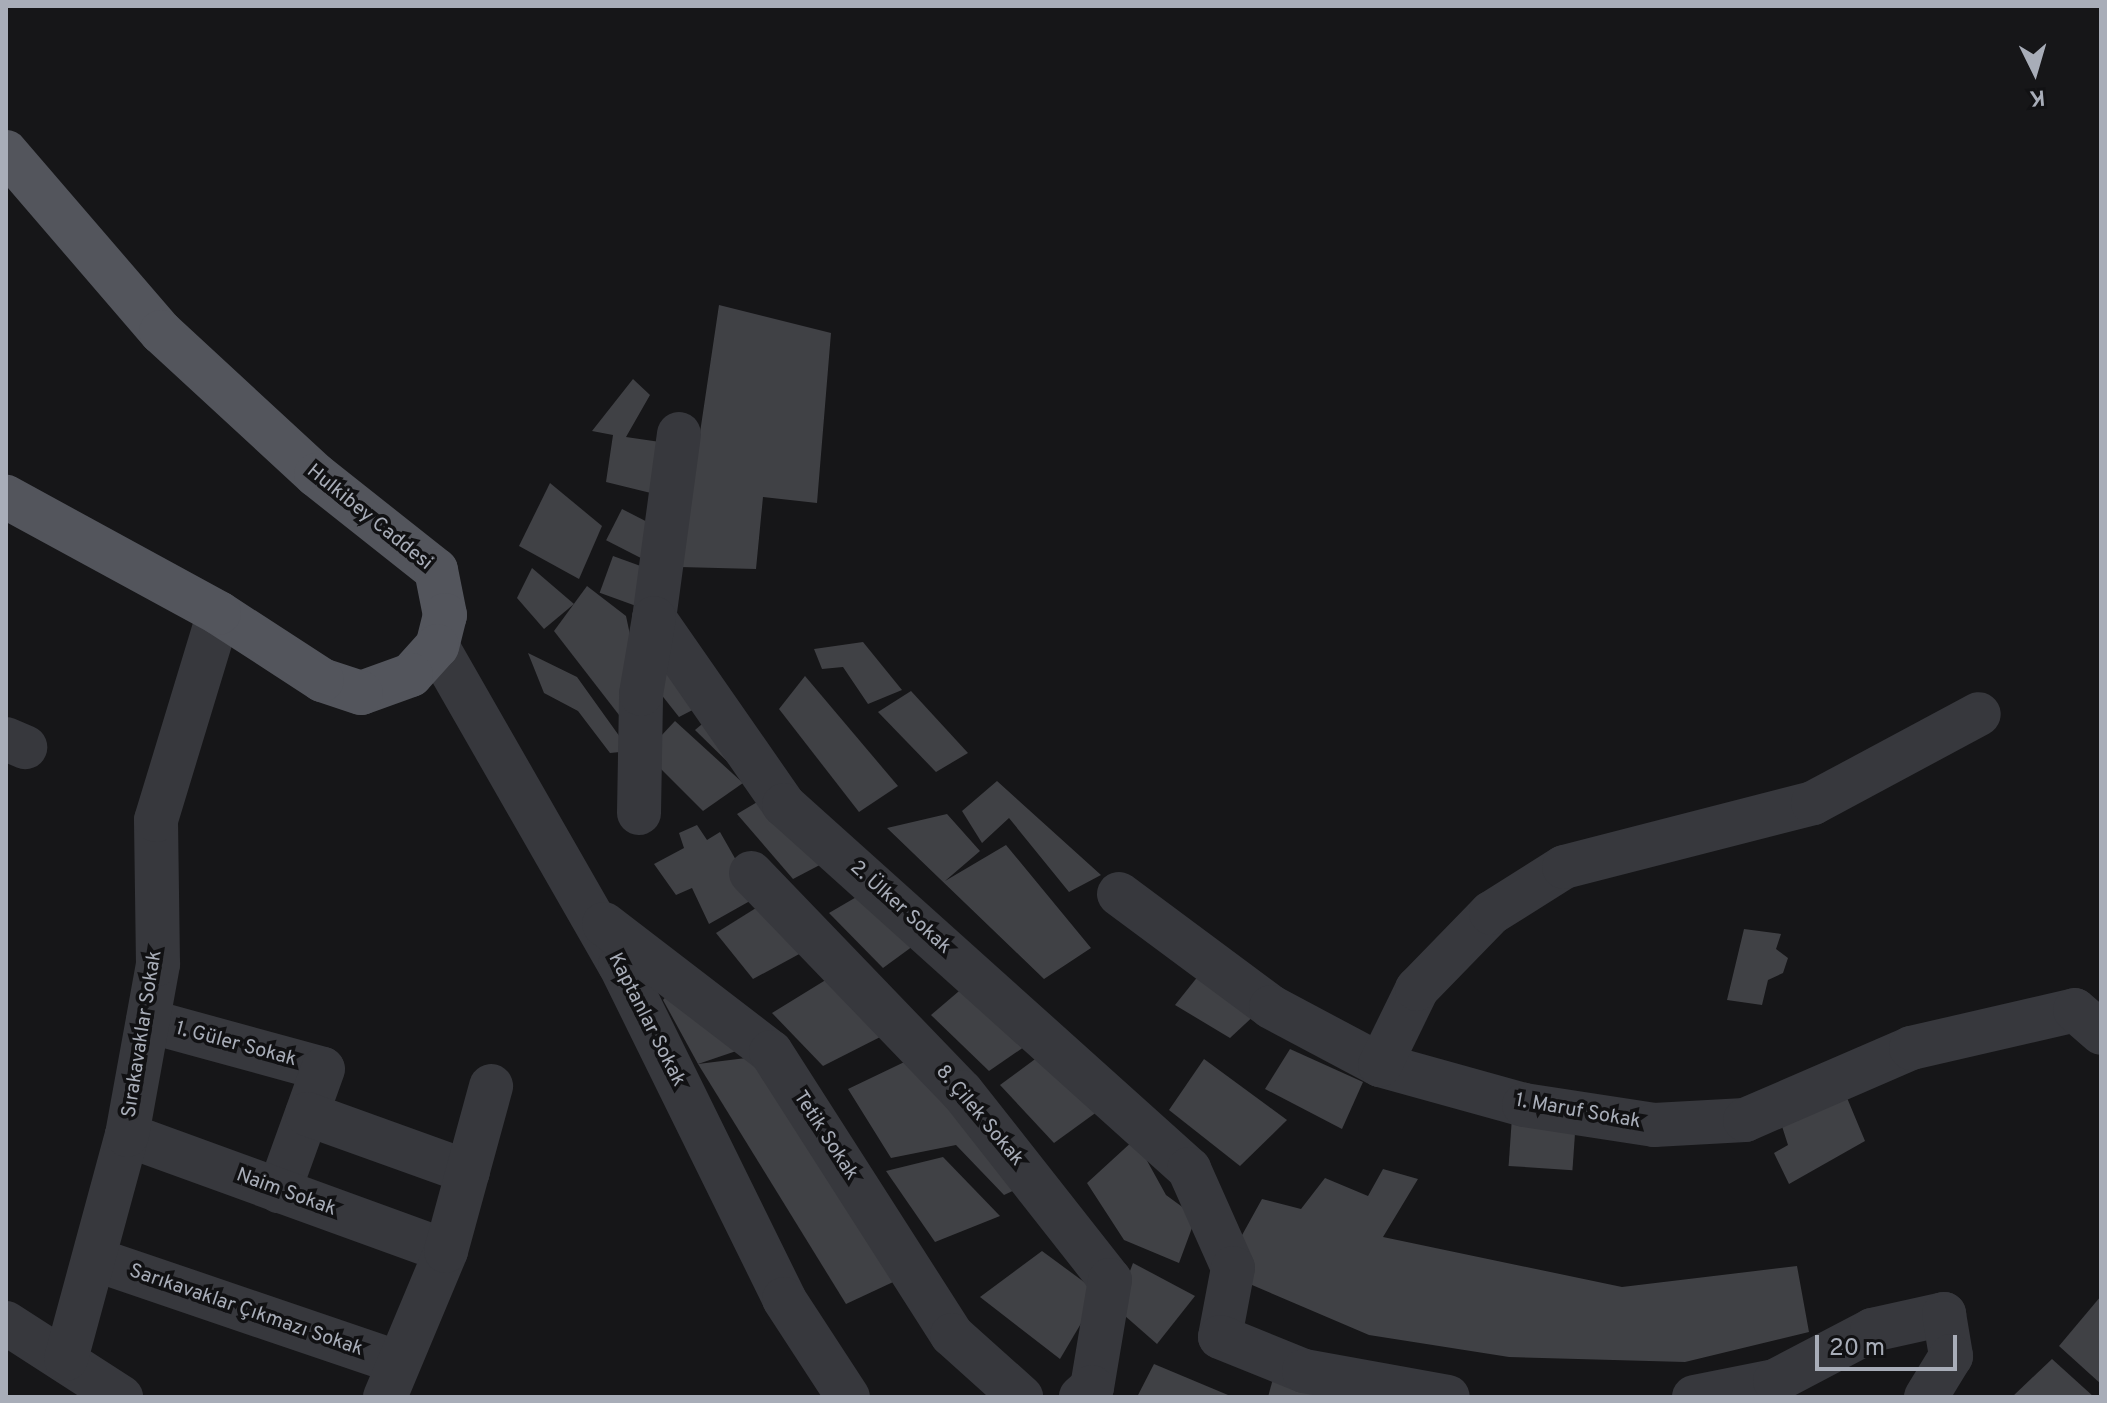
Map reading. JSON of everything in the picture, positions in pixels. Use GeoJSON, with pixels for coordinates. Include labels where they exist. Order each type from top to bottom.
{"type":"FeatureCollection","features":[{"type":"Feature","properties":{"kind":"main road","name":"Hulkibey Caddesi"},"geometry":{"type":"LineString","coordinates":[[6,152],[161,332],[316,475],[436,570],[445,615],[437,646]]}},
{"type":"Feature","properties":{"kind":"main road"},"geometry":{"type":"LineString","coordinates":[[6,497],[219,613],[322,680],[361,693],[411,675],[437,646]]}},
{"type":"Feature","properties":{"kind":"street"},"geometry":{"type":"LineString","coordinates":[[639,813],[641,694],[679,434]]}},
{"type":"Feature","properties":{"kind":"street","name":"Sırakavaklar Sokak"},"geometry":{"type":"LineString","coordinates":[[66,1359],[127,1135],[158,964],[156,820],[219,613]]}},
{"type":"Feature","properties":{"kind":"street","name":"2. Ülker Sokak"},"geometry":{"type":"LineString","coordinates":[[654,618],[784,805],[1189,1169],[1233,1268],[1220,1337],[1304,1371],[1448,1397]]}},
{"type":"Feature","properties":{"kind":"street","name":"Kaptanlar Sokak"},"geometry":{"type":"LineString","coordinates":[[437,646],[589,913],[784,1299],[848,1397]]}},
{"type":"Feature","properties":{"kind":"street"},"geometry":{"type":"LineString","coordinates":[[1380,1065],[1417,989],[1491,913],[1564,867],[1813,803],[1979,714]]}},
{"type":"Feature","properties":{"kind":"street","name":"8. Çilek Sokak"},"geometry":{"type":"LineString","coordinates":[[751,873],[962,1092],[1110,1280],[1092,1387],[1081,1397]]}},
{"type":"Feature","properties":{"kind":"street","name":"1. Maruf Sokak"},"geometry":{"type":"LineString","coordinates":[[1119,894],[1271,1007],[1380,1065],[1524,1105],[1654,1125],[1745,1120],[1911,1048],[2088,1021]]}},
{"type":"Feature","properties":{"kind":"street","name":"Tetik Sokak"},"geometry":{"type":"LineString","coordinates":[[589,913],[771,1052],[952,1335],[1021,1397]]}},
{"type":"Feature","properties":{"kind":"street","name":"1. Güler Sokak"},"geometry":{"type":"LineString","coordinates":[[148,1021],[323,1069],[279,1191]]}},
{"type":"Feature","properties":{"kind":"street"},"geometry":{"type":"LineString","coordinates":[[392,1380],[446,1251],[491,1086]]}},
{"type":"Feature","properties":{"kind":"street"},"geometry":{"type":"LineString","coordinates":[[307,1114],[468,1172]]}},
{"type":"Feature","properties":{"kind":"street","name":"Naim Sokak"},"geometry":{"type":"LineString","coordinates":[[127,1135],[446,1251]]}},
{"type":"Feature","properties":{"kind":"street","name":"Sarıkavaklar Çıkmazı Sokak"},"geometry":{"type":"LineString","coordinates":[[94,1259],[392,1380]]}},
{"type":"Feature","properties":{"kind":"street"},"geometry":{"type":"LineString","coordinates":[[1694,1397],[1775,1381],[1872,1330],[1944,1314],[1951,1356],[1926,1397]]}},
{"type":"Feature","properties":{"kind":"street"},"geometry":{"type":"LineString","coordinates":[[6,1323],[121,1397]]}},
{"type":"Feature","properties":{"kind":"building"},"geometry":{"type":"Polygon","coordinates":[[[719,305],[831,333],[817,503],[763,497],[756,569],[680,567],[719,305]]]}},
{"type":"Feature","properties":{"kind":"building"},"geometry":{"type":"Polygon","coordinates":[[[633,379],[650,395],[626,437],[667,443],[659,495],[606,482],[613,435],[592,431],[633,379]]]}},
{"type":"Feature","properties":{"kind":"building"},"geometry":{"type":"Polygon","coordinates":[[[550,483],[602,526],[579,579],[519,546],[550,483]]]}},
{"type":"Feature","properties":{"kind":"building"},"geometry":{"type":"Polygon","coordinates":[[[622,509],[657,527],[641,558],[606,540],[622,509]]]}},
{"type":"Feature","properties":{"kind":"building"},"geometry":{"type":"Polygon","coordinates":[[[613,556],[657,572],[644,609],[600,593],[613,556]]]}},
{"type":"Feature","properties":{"kind":"building"},"geometry":{"type":"Polygon","coordinates":[[[532,568],[574,604],[544,629],[517,598],[532,568]]]}},
{"type":"Feature","properties":{"kind":"building"},"geometry":{"type":"Polygon","coordinates":[[[587,586],[626,616],[636,663],[626,724],[554,631],[587,586]]]}},
{"type":"Feature","properties":{"kind":"building"},"geometry":{"type":"Polygon","coordinates":[[[863,642],[902,690],[868,704],[843,667],[822,669],[814,649],[863,642]]]}},
{"type":"Feature","properties":{"kind":"building"},"geometry":{"type":"Polygon","coordinates":[[[528,653],[577,677],[630,751],[610,753],[578,711],[544,693],[528,653]]]}},
{"type":"Feature","properties":{"kind":"building"},"geometry":{"type":"Polygon","coordinates":[[[677,662],[708,702],[679,717],[649,679],[677,662]]]}},
{"type":"Feature","properties":{"kind":"building"},"geometry":{"type":"Polygon","coordinates":[[[805,676],[898,786],[859,812],[779,709],[805,676]]]}},
{"type":"Feature","properties":{"kind":"building"},"geometry":{"type":"Polygon","coordinates":[[[911,691],[968,753],[936,772],[878,712],[911,691]]]}},
{"type":"Feature","properties":{"kind":"building"},"geometry":{"type":"Polygon","coordinates":[[[714,714],[739,773],[695,730],[714,714]]]}},
{"type":"Feature","properties":{"kind":"building"},"geometry":{"type":"Polygon","coordinates":[[[675,721],[743,783],[703,811],[645,753],[675,721]]]}},
{"type":"Feature","properties":{"kind":"building"},"geometry":{"type":"Polygon","coordinates":[[[997,781],[1101,875],[1069,892],[1009,818],[982,843],[962,811],[997,781]]]}},
{"type":"Feature","properties":{"kind":"building"},"geometry":{"type":"Polygon","coordinates":[[[771,794],[835,857],[793,879],[737,814],[771,794]]]}},
{"type":"Feature","properties":{"kind":"building"},"geometry":{"type":"Polygon","coordinates":[[[947,814],[980,851],[945,881],[1006,845],[1091,948],[1044,979],[887,828],[947,814]]]}},
{"type":"Feature","properties":{"kind":"building"},"geometry":{"type":"Polygon","coordinates":[[[697,825],[707,840],[720,832],[757,897],[709,924],[692,888],[676,895],[654,864],[684,848],[679,833],[697,825]]]}},
{"type":"Feature","properties":{"kind":"building"},"geometry":{"type":"Polygon","coordinates":[[[870,889],[924,938],[883,968],[829,913],[870,889]]]}},
{"type":"Feature","properties":{"kind":"building"},"geometry":{"type":"Polygon","coordinates":[[[769,900],[814,946],[753,979],[716,933],[769,900]]]}},
{"type":"Feature","properties":{"kind":"building"},"geometry":{"type":"Polygon","coordinates":[[[1744,929],[1781,934],[1776,949],[1788,958],[1783,973],[1768,980],[1762,1005],[1727,1000],[1744,929]]]}},
{"type":"Feature","properties":{"kind":"building"},"geometry":{"type":"Polygon","coordinates":[[[837,973],[892,1031],[823,1066],[772,1013],[837,973]]]}},
{"type":"Feature","properties":{"kind":"building"},"geometry":{"type":"Polygon","coordinates":[[[1199,975],[1259,1011],[1230,1038],[1175,1005],[1199,975]]]}},
{"type":"Feature","properties":{"kind":"building"},"geometry":{"type":"Polygon","coordinates":[[[972,980],[1037,1038],[989,1071],[931,1015],[972,980]]]}},
{"type":"Feature","properties":{"kind":"building"},"geometry":{"type":"Polygon","coordinates":[[[673,988],[748,1047],[698,1064],[663,1000],[673,988]]]}},
{"type":"Feature","properties":{"kind":"building"},"geometry":{"type":"Polygon","coordinates":[[[1290,1049],[1363,1082],[1342,1129],[1265,1089],[1290,1049]]]}},
{"type":"Feature","properties":{"kind":"building"},"geometry":{"type":"Polygon","coordinates":[[[1046,1051],[1105,1106],[1054,1143],[1000,1085],[1046,1051]]]}},
{"type":"Feature","properties":{"kind":"building"},"geometry":{"type":"Polygon","coordinates":[[[919,1055],[1030,1183],[1004,1195],[956,1145],[891,1158],[848,1089],[919,1055]]]}},
{"type":"Feature","properties":{"kind":"building"},"geometry":{"type":"Polygon","coordinates":[[[762,1056],[906,1276],[846,1304],[698,1064],[762,1056]]]}},
{"type":"Feature","properties":{"kind":"building"},"geometry":{"type":"Polygon","coordinates":[[[1204,1059],[1287,1120],[1240,1166],[1169,1110],[1204,1059]]]}},
{"type":"Feature","properties":{"kind":"building"},"geometry":{"type":"Polygon","coordinates":[[[1845,1093],[1865,1141],[1789,1184],[1774,1153],[1788,1145],[1779,1117],[1845,1093]]]}},
{"type":"Feature","properties":{"kind":"building"},"geometry":{"type":"Polygon","coordinates":[[[1512,1117],[1576,1121],[1572,1170],[1509,1166],[1512,1117]]]}},
{"type":"Feature","properties":{"kind":"building"},"geometry":{"type":"Polygon","coordinates":[[[1135,1139],[1166,1195],[1196,1217],[1179,1263],[1124,1240],[1087,1183],[1135,1139]]]}},
{"type":"Feature","properties":{"kind":"building"},"geometry":{"type":"Polygon","coordinates":[[[943,1157],[1000,1216],[935,1242],[886,1171],[943,1157]]]}},
{"type":"Feature","properties":{"kind":"building"},"geometry":{"type":"Polygon","coordinates":[[[1383,1169],[1418,1179],[1383,1237],[1622,1287],[1797,1266],[1809,1332],[1685,1362],[1509,1357],[1369,1335],[1245,1282],[1236,1246],[1262,1199],[1301,1209],[1325,1178],[1368,1196],[1383,1169]]]}},
{"type":"Feature","properties":{"kind":"building"},"geometry":{"type":"Polygon","coordinates":[[[1042,1251],[1099,1293],[1060,1359],[980,1297],[1042,1251]]]}},
{"type":"Feature","properties":{"kind":"building"},"geometry":{"type":"Polygon","coordinates":[[[1133,1263],[1195,1296],[1157,1344],[1116,1308],[1133,1263]]]}},
{"type":"Feature","properties":{"kind":"building"},"geometry":{"type":"Polygon","coordinates":[[[2101,1296],[2101,1384],[2059,1346],[2101,1296]]]}},
{"type":"Feature","properties":{"kind":"building"},"geometry":{"type":"Polygon","coordinates":[[[2052,1359],[2094,1397],[2012,1397],[2052,1359]]]}},
{"type":"Feature","properties":{"kind":"building"},"geometry":{"type":"Polygon","coordinates":[[[1154,1364],[1228,1395],[1137,1397],[1154,1364]]]}},
{"type":"Feature","properties":{"kind":"building"},"geometry":{"type":"Polygon","coordinates":[[[1274,1375],[1368,1397],[1268,1397],[1274,1375]]]}}]}
